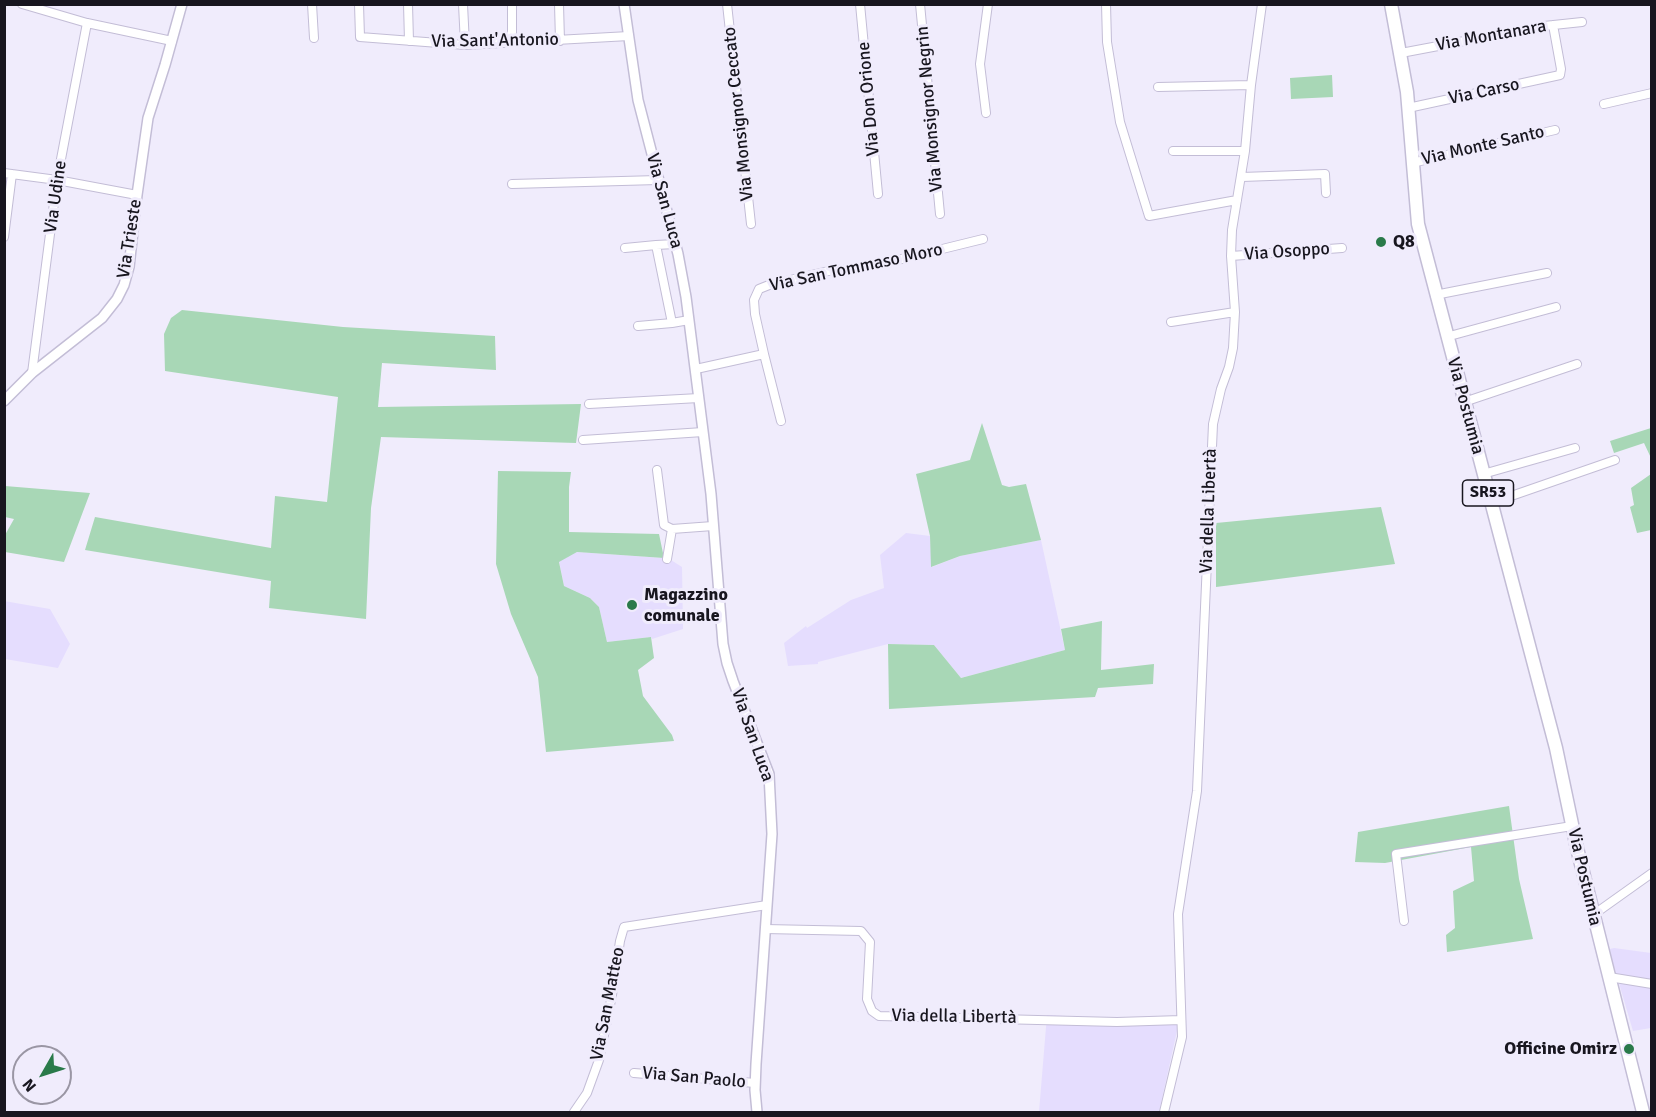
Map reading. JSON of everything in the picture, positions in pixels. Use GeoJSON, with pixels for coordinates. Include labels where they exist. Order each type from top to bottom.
{"type":"FeatureCollection","features":[{"type":"Feature","properties":{"kind":"main road","name":"Via Postumia"},"geometry":{"type":"LineString","coordinates":[[1391,4],[1401,53],[1408,108],[1418,224],[1556,748],[1572,826],[1609,977]]}},
{"type":"Feature","properties":{"kind":"main road","name":"SR53"},"geometry":{"type":"LineString","coordinates":[[1609,977],[1643,1113]]}},
{"type":"Feature","properties":{"kind":"street"},"geometry":{"type":"LineString","coordinates":[[22,4],[87,23],[172,41]]}},
{"type":"Feature","properties":{"kind":"street","name":"Via Trieste"},"geometry":{"type":"LineString","coordinates":[[4,401],[32,373],[102,318],[117,299],[124,285],[129,267],[148,118],[182,4]]}},
{"type":"Feature","properties":{"kind":"street"},"geometry":{"type":"LineString","coordinates":[[312,4],[314,38]]}},
{"type":"Feature","properties":{"kind":"street","name":"Via Sant'Antonio"},"geometry":{"type":"LineString","coordinates":[[359,4],[360,37],[465,45],[630,36]]}},
{"type":"Feature","properties":{"kind":"street"},"geometry":{"type":"LineString","coordinates":[[408,4],[410,41]]}},
{"type":"Feature","properties":{"kind":"street"},"geometry":{"type":"LineString","coordinates":[[463,4],[465,45]]}},
{"type":"Feature","properties":{"kind":"street"},"geometry":{"type":"LineString","coordinates":[[512,4],[512,42]]}},
{"type":"Feature","properties":{"kind":"street"},"geometry":{"type":"LineString","coordinates":[[559,4],[560,40]]}},
{"type":"Feature","properties":{"kind":"street","name":"Via San Luca"},"geometry":{"type":"LineString","coordinates":[[624,4],[638,100],[675,244],[689,320],[713,526],[718,600],[727,663],[769,774],[772,834],[755,1083],[757,1113]]}},
{"type":"Feature","properties":{"kind":"street","name":"Via Monsignor Ceccato"},"geometry":{"type":"LineString","coordinates":[[728,4],[751,224]]}},
{"type":"Feature","properties":{"kind":"street","name":"Via Don Orione"},"geometry":{"type":"LineString","coordinates":[[860,4],[878,194]]}},
{"type":"Feature","properties":{"kind":"street","name":"Via Monsignor Negrin"},"geometry":{"type":"LineString","coordinates":[[920,4],[940,213]]}},
{"type":"Feature","properties":{"kind":"street"},"geometry":{"type":"LineString","coordinates":[[986,112],[980,64],[988,4]]}},
{"type":"Feature","properties":{"kind":"street"},"geometry":{"type":"LineString","coordinates":[[1106,4],[1107,42],[1120,122],[1149,216],[1237,200]]}},
{"type":"Feature","properties":{"kind":"street","name":"Via della Libertà"},"geometry":{"type":"LineString","coordinates":[[1164,1113],[1182,1037],[1178,914],[1197,791],[1213,424],[1233,348],[1235,312],[1231,256],[1232,230],[1242,177],[1262,4]]}},
{"type":"Feature","properties":{"kind":"street","name":"Via Montanara"},"geometry":{"type":"LineString","coordinates":[[1401,53],[1553,25],[1582,22]]}},
{"type":"Feature","properties":{"kind":"street","name":"Via Udine"},"geometry":{"type":"LineString","coordinates":[[32,373],[57,180],[87,23]]}},
{"type":"Feature","properties":{"kind":"street","name":"Via Carso"},"geometry":{"type":"LineString","coordinates":[[1408,108],[1560,75],[1561,69],[1553,25]]}},
{"type":"Feature","properties":{"kind":"street"},"geometry":{"type":"LineString","coordinates":[[1158,87],[1251,85]]}},
{"type":"Feature","properties":{"kind":"street"},"geometry":{"type":"LineString","coordinates":[[1604,104],[1652,93]]}},
{"type":"Feature","properties":{"kind":"street","name":"Via Monte Santo"},"geometry":{"type":"LineString","coordinates":[[1412,163],[1555,129]]}},
{"type":"Feature","properties":{"kind":"street"},"geometry":{"type":"LineString","coordinates":[[1173,151],[1245,151]]}},
{"type":"Feature","properties":{"kind":"street"},"geometry":{"type":"LineString","coordinates":[[4,237],[8,173],[137,195]]}},
{"type":"Feature","properties":{"kind":"street"},"geometry":{"type":"LineString","coordinates":[[1242,177],[1325,174],[1326,193]]}},
{"type":"Feature","properties":{"kind":"street"},"geometry":{"type":"LineString","coordinates":[[512,184],[657,180]]}},
{"type":"Feature","properties":{"kind":"street","name":"Via San Tommaso Moro"},"geometry":{"type":"LineString","coordinates":[[781,421],[755,314],[754,300],[759,289],[837,269],[873,266],[983,239]]}},
{"type":"Feature","properties":{"kind":"street"},"geometry":{"type":"LineString","coordinates":[[626,248],[675,244]]}},
{"type":"Feature","properties":{"kind":"street"},"geometry":{"type":"LineString","coordinates":[[656,245],[672,323]]}},
{"type":"Feature","properties":{"kind":"street","name":"Via Osoppo"},"geometry":{"type":"LineString","coordinates":[[1231,256],[1342,248]]}},
{"type":"Feature","properties":{"kind":"street"},"geometry":{"type":"LineString","coordinates":[[1435,295],[1546,273]]}},
{"type":"Feature","properties":{"kind":"street"},"geometry":{"type":"LineString","coordinates":[[1446,337],[1556,308]]}},
{"type":"Feature","properties":{"kind":"street"},"geometry":{"type":"LineString","coordinates":[[1171,322],[1235,312]]}},
{"type":"Feature","properties":{"kind":"street"},"geometry":{"type":"LineString","coordinates":[[638,326],[689,320]]}},
{"type":"Feature","properties":{"kind":"street"},"geometry":{"type":"LineString","coordinates":[[696,369],[764,354]]}},
{"type":"Feature","properties":{"kind":"street"},"geometry":{"type":"LineString","coordinates":[[1464,402],[1577,364]]}},
{"type":"Feature","properties":{"kind":"street"},"geometry":{"type":"LineString","coordinates":[[589,404],[699,398]]}},
{"type":"Feature","properties":{"kind":"street"},"geometry":{"type":"LineString","coordinates":[[583,440],[703,432]]}},
{"type":"Feature","properties":{"kind":"street"},"geometry":{"type":"LineString","coordinates":[[1483,474],[1575,448]]}},
{"type":"Feature","properties":{"kind":"street"},"geometry":{"type":"LineString","coordinates":[[1491,503],[1615,460]]}},
{"type":"Feature","properties":{"kind":"street"},"geometry":{"type":"LineString","coordinates":[[657,470],[664,525],[672,529],[713,526]]}},
{"type":"Feature","properties":{"kind":"street"},"geometry":{"type":"LineString","coordinates":[[668,559],[672,529]]}},
{"type":"Feature","properties":{"kind":"street"},"geometry":{"type":"LineString","coordinates":[[1404,921],[1396,854],[1572,826]]}},
{"type":"Feature","properties":{"kind":"street"},"geometry":{"type":"LineString","coordinates":[[1593,915],[1652,873]]}},
{"type":"Feature","properties":{"kind":"street","name":"Via San Matteo"},"geometry":{"type":"LineString","coordinates":[[574,1113],[587,1093],[599,1060],[624,927],[768,905]]}},
{"type":"Feature","properties":{"kind":"street","name":"Via della Libertà"},"geometry":{"type":"LineString","coordinates":[[765,929],[861,931],[870,942],[867,999],[872,1011],[879,1016],[1117,1022],[1181,1020]]}},
{"type":"Feature","properties":{"kind":"street"},"geometry":{"type":"LineString","coordinates":[[1609,977],[1652,984]]}},
{"type":"Feature","properties":{"kind":"street","name":"Via San Paolo"},"geometry":{"type":"LineString","coordinates":[[634,1072],[755,1083]]}},
{"type":"Feature","properties":{"kind":"shaded area"},"geometry":{"type":"Polygon","coordinates":[[[906,533],[930,536],[932,567],[960,556],[1041,540],[1065,650],[961,678],[934,645],[888,644],[818,662],[818,664],[788,666],[784,643],[806,626],[807,628],[851,600],[884,588],[880,555],[906,533]]]}},
{"type":"Feature","properties":{"kind":"shaded area"},"geometry":{"type":"Polygon","coordinates":[[[577,552],[663,558],[663,555],[682,567],[683,629],[652,639],[651,637],[607,642],[599,607],[590,598],[564,586],[559,561],[577,552]]]}},
{"type":"Feature","properties":{"kind":"shaded area"},"geometry":{"type":"Polygon","coordinates":[[[4,601],[50,609],[70,644],[58,668],[5,659],[4,601]]]}},
{"type":"Feature","properties":{"kind":"shaded area"},"geometry":{"type":"Polygon","coordinates":[[[1610,949],[1651,953],[1651,1028],[1633,1031],[1611,956],[1610,949]]]}},
{"type":"Feature","properties":{"kind":"shaded area"},"geometry":{"type":"Polygon","coordinates":[[[1047,1015],[1179,1022],[1159,1112],[1039,1112],[1047,1015]]]}},
{"type":"Feature","properties":{"kind":"green space"},"geometry":{"type":"Polygon","coordinates":[[[1332,75],[1333,97],[1291,99],[1290,78],[1332,75]]]}},
{"type":"Feature","properties":{"kind":"green space"},"geometry":{"type":"Polygon","coordinates":[[[182,310],[343,327],[495,336],[496,370],[382,363],[378,407],[581,404],[576,443],[381,437],[371,508],[366,619],[269,608],[271,581],[85,550],[95,517],[271,548],[275,496],[327,502],[338,397],[165,371],[164,334],[171,318],[182,310]]]}},
{"type":"Feature","properties":{"kind":"green space"},"geometry":{"type":"Polygon","coordinates":[[[982,423],[1002,485],[1009,487],[1026,484],[1041,540],[960,556],[931,567],[930,536],[916,474],[970,460],[982,423]]]}},
{"type":"Feature","properties":{"kind":"green space"},"geometry":{"type":"Polygon","coordinates":[[[1651,428],[1651,458],[1644,443],[1614,453],[1610,441],[1651,428]]]}},
{"type":"Feature","properties":{"kind":"green space"},"geometry":{"type":"Polygon","coordinates":[[[498,471],[571,472],[569,532],[659,534],[664,558],[577,552],[559,562],[564,586],[590,598],[599,607],[607,642],[651,637],[654,658],[638,670],[643,696],[674,741],[546,752],[538,677],[511,614],[496,564],[498,471]]]}},
{"type":"Feature","properties":{"kind":"green space"},"geometry":{"type":"Polygon","coordinates":[[[1651,474],[1651,530],[1637,533],[1630,507],[1634,505],[1631,488],[1651,474]]]}},
{"type":"Feature","properties":{"kind":"green space"},"geometry":{"type":"Polygon","coordinates":[[[5,486],[90,493],[64,562],[5,552],[5,535],[14,519],[5,517],[5,486]]]}},
{"type":"Feature","properties":{"kind":"green space"},"geometry":{"type":"Polygon","coordinates":[[[1381,507],[1395,564],[1216,587],[1216,523],[1381,507]]]}},
{"type":"Feature","properties":{"kind":"green space"},"geometry":{"type":"Polygon","coordinates":[[[1102,621],[1101,670],[1154,664],[1153,684],[1098,688],[1095,697],[889,709],[888,644],[934,645],[961,678],[1065,650],[1061,629],[1102,621]]]}},
{"type":"Feature","properties":{"kind":"green space"},"geometry":{"type":"Polygon","coordinates":[[[1509,806],[1519,879],[1533,939],[1447,952],[1446,935],[1455,928],[1453,891],[1474,881],[1471,847],[1385,863],[1355,862],[1358,832],[1509,806]]]}},
{"type":"Feature","properties":{"kind":"place","name":"Q8"},"geometry":{"type":"Point","coordinates":[1381,242]}},
{"type":"Feature","properties":{"kind":"place","name":"Magazzino comunale"},"geometry":{"type":"Point","coordinates":[632,605]}},
{"type":"Feature","properties":{"kind":"place","name":"Officine Omirz"},"geometry":{"type":"Point","coordinates":[1629,1049]}}]}
